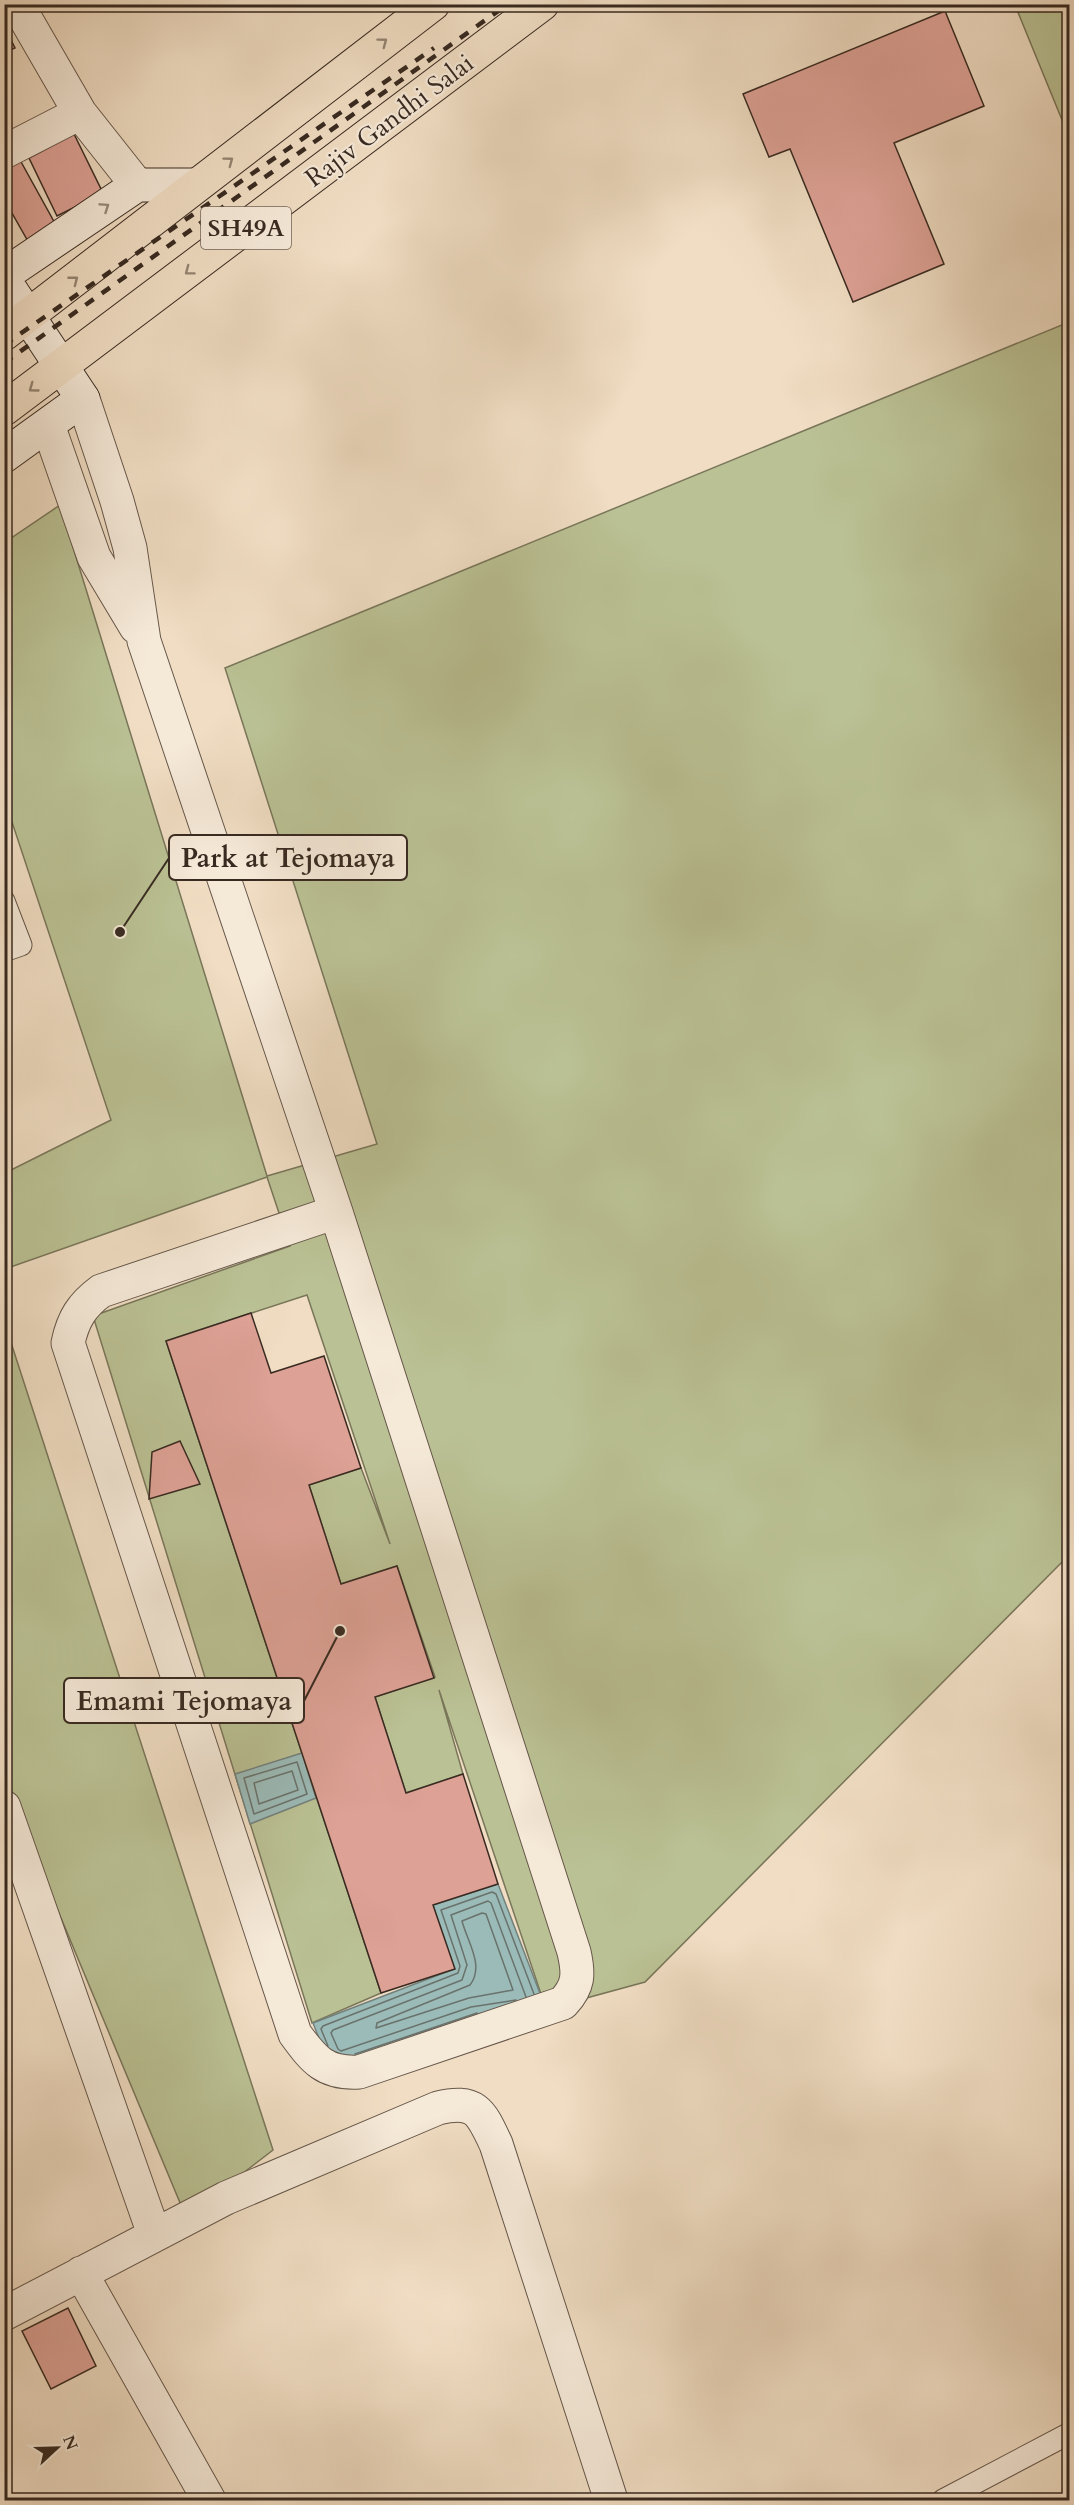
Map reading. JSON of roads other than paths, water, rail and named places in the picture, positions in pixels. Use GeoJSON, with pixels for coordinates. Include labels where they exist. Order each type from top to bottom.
{"type":"FeatureCollection","features":[{"type":"Feature","properties":{"kind":"main road","name":"SH49A"},"geometry":{"type":"LineString","coordinates":[[16,325],[433,4]]}},
{"type":"Feature","properties":{"kind":"main road","name":"Rajiv Gandhi Salai"},"geometry":{"type":"LineString","coordinates":[[4,409],[542,4]]}},
{"type":"Feature","properties":{"kind":"street"},"geometry":{"type":"LineString","coordinates":[[17,4],[80,113],[136,185]]}},
{"type":"Feature","properties":{"kind":"street"},"geometry":{"type":"LineString","coordinates":[[4,152],[80,113]]}},
{"type":"Feature","properties":{"kind":"street"},"geometry":{"type":"LineString","coordinates":[[196,185],[136,185],[4,278],[16,325],[62,367],[82,399],[117,501],[130,548],[144,641],[336,1212],[571,1941],[579,1974],[575,1990],[563,2003],[359,2072],[340,2073],[315,2060],[295,2034],[68,1343],[72,1325],[85,1303],[101,1291],[336,1212]]}},
{"type":"Feature","properties":{"kind":"street"},"geometry":{"type":"LineString","coordinates":[[4,456],[82,399]]}},
{"type":"Feature","properties":{"kind":"street"},"geometry":{"type":"LineString","coordinates":[[48,425],[94,557],[144,641]]}},
{"type":"Feature","properties":{"kind":"street"},"geometry":{"type":"LineString","coordinates":[[4,1807],[154,2234]]}},
{"type":"Feature","properties":{"kind":"street"},"geometry":{"type":"LineString","coordinates":[[4,2314],[226,2198],[438,2108],[464,2104],[476,2109],[496,2144],[610,2500]]}},
{"type":"Feature","properties":{"kind":"street"},"geometry":{"type":"LineString","coordinates":[[81,2273],[209,2500]]}},
{"type":"Feature","properties":{"kind":"lane"},"geometry":{"type":"LineString","coordinates":[[4,901],[21,945],[4,951]]}},
{"type":"Feature","properties":{"kind":"lane"},"geometry":{"type":"LineString","coordinates":[[944,2500],[1070,2433]]}},
{"type":"Feature","properties":{"kind":"water"},"geometry":{"type":"Polygon","coordinates":[[[302,1753],[316,1798],[250,1824],[235,1774],[302,1753]]]}},
{"type":"Feature","properties":{"kind":"water"},"geometry":{"type":"Polygon","coordinates":[[[498,1884],[546,2009],[331,2069],[313,2023],[454,1969],[433,1905],[498,1884]]]}},
{"type":"Feature","properties":{"kind":"railway"},"geometry":{"type":"LineString","coordinates":[[4,363],[508,4]]}},
{"type":"Feature","properties":{"kind":"railway"},"geometry":{"type":"LineString","coordinates":[[4,345],[434,48]]}},
{"type":"Feature","properties":{"kind":"place","name":"Park at Tejomaya"},"geometry":{"type":"Point","coordinates":[120,932]}},
{"type":"Feature","properties":{"kind":"place","name":"Emami Tejomaya"},"geometry":{"type":"Point","coordinates":[340,1631]}}]}
